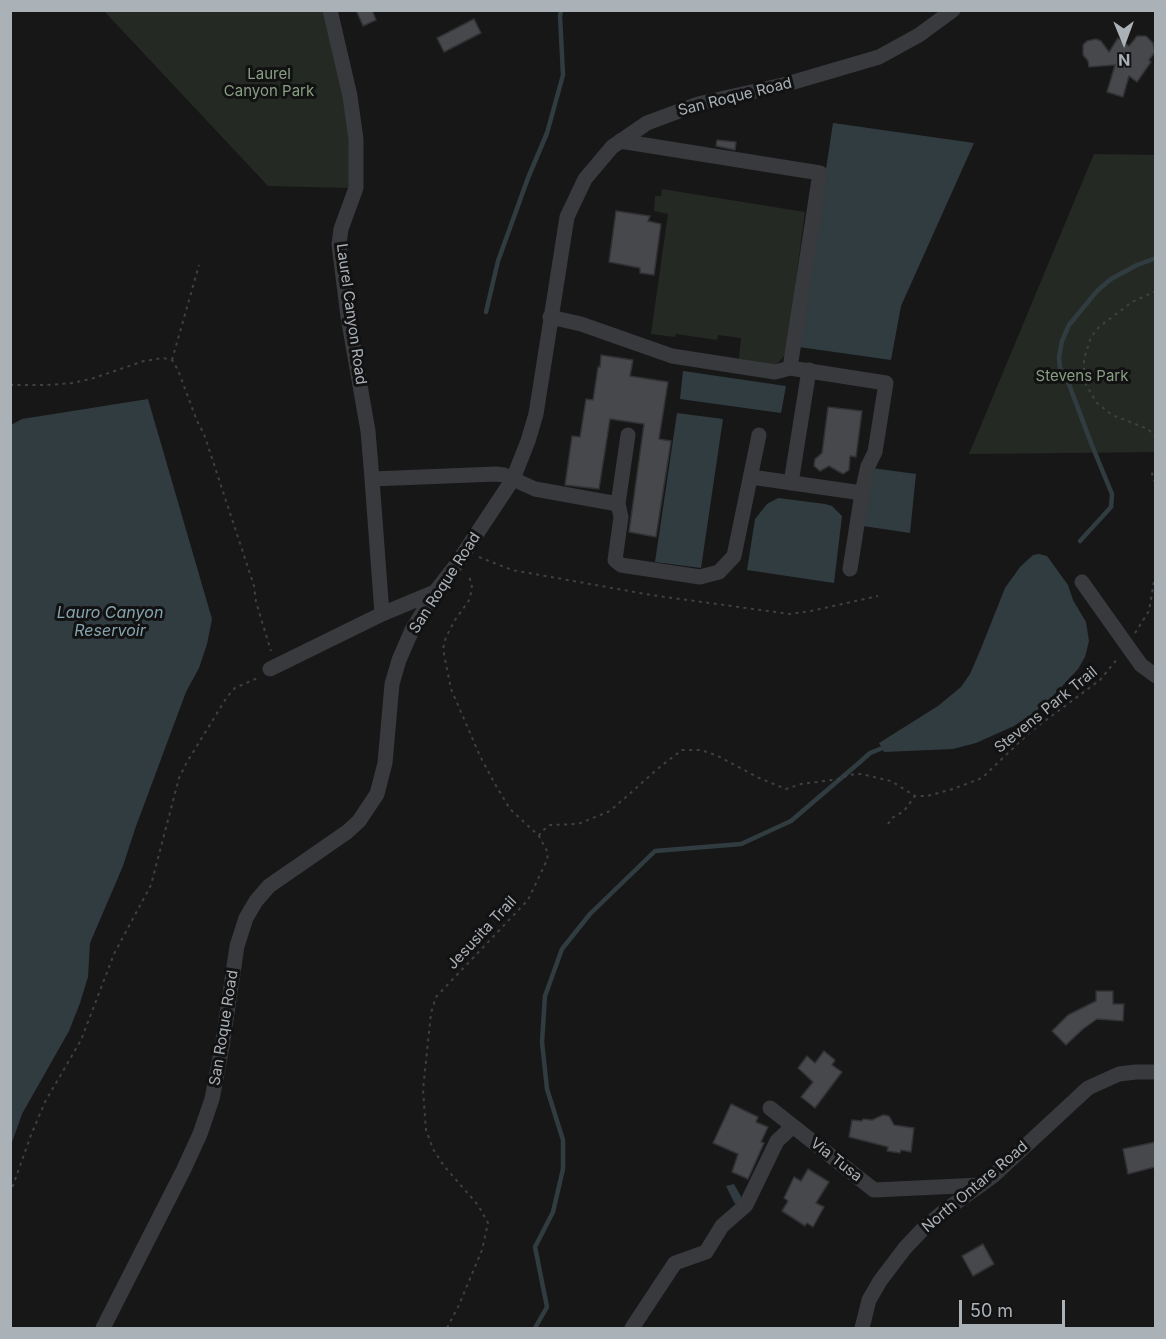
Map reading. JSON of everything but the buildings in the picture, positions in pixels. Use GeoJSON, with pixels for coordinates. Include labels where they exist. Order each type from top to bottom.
{"type":"FeatureCollection","features":[{"type":"Feature","properties":{"kind":"street","name":"Laurel Canyon Road"},"geometry":{"type":"LineString","coordinates":[[330,10],[350,96],[356,139],[356,188],[341,230],[339,244],[348,317],[368,431],[382,614]]}},
{"type":"Feature","properties":{"kind":"street","name":"San Roque Road"},"geometry":{"type":"LineString","coordinates":[[103,1329],[200,1134],[212,1099],[237,946],[246,918],[256,901],[269,886],[347,832],[359,821],[377,794],[385,763],[392,684],[399,660],[412,630],[435,592],[456,565],[513,479],[536,414],[550,317],[570,209],[585,179],[600,159],[620,141],[647,123],[698,104],[787,84],[879,57],[919,35],[953,10]]}},
{"type":"Feature","properties":{"kind":"street"},"geometry":{"type":"LineString","coordinates":[[620,141],[820,173],[790,368]]}},
{"type":"Feature","properties":{"kind":"street"},"geometry":{"type":"LineString","coordinates":[[550,317],[581,324],[672,356],[775,372],[790,368],[809,370],[886,383],[876,452],[868,466],[850,569]]}},
{"type":"Feature","properties":{"kind":"street"},"geometry":{"type":"LineString","coordinates":[[791,483],[809,370]]}},
{"type":"Feature","properties":{"kind":"street"},"geometry":{"type":"LineString","coordinates":[[628,435],[618,504],[621,517],[615,560],[617,563],[700,577],[710,576],[728,565],[734,556],[759,435]]}},
{"type":"Feature","properties":{"kind":"street"},"geometry":{"type":"LineString","coordinates":[[372,479],[496,474],[535,489],[618,504]]}},
{"type":"Feature","properties":{"kind":"street"},"geometry":{"type":"LineString","coordinates":[[751,477],[862,493]]}},
{"type":"Feature","properties":{"kind":"street"},"geometry":{"type":"LineString","coordinates":[[1082,582],[1142,665],[1155,676]]}},
{"type":"Feature","properties":{"kind":"street"},"geometry":{"type":"LineString","coordinates":[[273,667],[382,614],[435,592]]}},
{"type":"Feature","properties":{"kind":"street","name":"North Ontare Road"},"geometry":{"type":"LineString","coordinates":[[862,1329],[869,1300],[880,1281],[905,1248],[943,1212],[981,1185],[1088,1088],[1119,1074],[1155,1072]]}},
{"type":"Feature","properties":{"kind":"street","name":"Via Tusa"},"geometry":{"type":"LineString","coordinates":[[770,1108],[874,1190],[981,1185]]}},
{"type":"Feature","properties":{"kind":"street"},"geometry":{"type":"LineString","coordinates":[[632,1328],[675,1263],[706,1252],[722,1226],[746,1205],[777,1141],[792,1127]]}},
{"type":"Feature","properties":{"kind":"path"},"geometry":{"type":"LineString","coordinates":[[172,360],[199,266]]}},
{"type":"Feature","properties":{"kind":"path"},"geometry":{"type":"LineString","coordinates":[[1155,291],[1132,302],[1099,327],[1091,337],[1084,369],[1086,385],[1096,403],[1112,415],[1148,429],[1155,438]]}},
{"type":"Feature","properties":{"kind":"path"},"geometry":{"type":"LineString","coordinates":[[10,385],[73,382],[94,378],[144,361],[163,358],[172,360],[204,434],[254,586],[273,667],[257,679],[235,688],[227,697],[179,778],[151,885],[114,954],[81,1040],[45,1102],[10,1194]]}},
{"type":"Feature","properties":{"kind":"path"},"geometry":{"type":"LineString","coordinates":[[1155,466],[1152,474],[1155,485]]}},
{"type":"Feature","properties":{"kind":"path"},"geometry":{"type":"LineString","coordinates":[[467,549],[488,562],[512,570],[651,595],[770,612],[790,614],[811,611],[878,596]]}},
{"type":"Feature","properties":{"kind":"path"},"geometry":{"type":"LineString","coordinates":[[456,565],[468,574],[472,585],[470,599],[455,620],[446,637],[443,649],[451,689],[480,756],[495,784],[510,809],[539,836],[541,831],[550,825],[578,824],[610,811],[682,750],[701,750],[718,756],[759,778],[786,789],[801,784],[861,774],[891,781],[915,796],[904,812],[892,818],[888,824]]}},
{"type":"Feature","properties":{"kind":"path","name":"Stevens Park Trail"},"geometry":{"type":"LineString","coordinates":[[915,796],[927,796],[982,777],[1030,732],[1100,680],[1149,611],[1155,572]]}},
{"type":"Feature","properties":{"kind":"path","name":"Jesusita Trail"},"geometry":{"type":"LineString","coordinates":[[447,1329],[482,1250],[488,1222],[478,1205],[438,1157],[426,1130],[423,1090],[431,1013],[436,997],[528,900],[547,860],[546,847],[539,836]]}},
{"type":"Feature","properties":{"kind":"green space","name":"Laurel Canyon Park"},"geometry":{"type":"Polygon","coordinates":[[[104,11],[324,11],[347,113],[353,157],[350,188],[268,186],[104,11]]]}},
{"type":"Feature","properties":{"kind":"green space","name":"Stevens Park"},"geometry":{"type":"Polygon","coordinates":[[[1094,154],[1155,155],[1155,452],[969,454],[1094,154]]]}},
{"type":"Feature","properties":{"kind":"green space"},"geometry":{"type":"Polygon","coordinates":[[[662,189],[805,212],[786,354],[778,363],[772,365],[739,359],[741,338],[718,335],[717,340],[676,334],[675,337],[651,334],[668,214],[654,211],[655,196],[661,196],[662,189]]]}},
{"type":"Feature","properties":{"kind":"water"},"geometry":{"type":"Polygon","coordinates":[[[833,123],[974,143],[901,306],[891,360],[799,347],[833,123]]]}},
{"type":"Feature","properties":{"kind":"water"},"geometry":{"type":"Polygon","coordinates":[[[683,371],[786,386],[781,413],[680,399],[683,371]]]}},
{"type":"Feature","properties":{"kind":"water","name":"Lauro Canyon Reservoir"},"geometry":{"type":"Polygon","coordinates":[[[148,399],[212,619],[199,668],[186,692],[123,866],[90,943],[88,977],[80,1003],[69,1031],[22,1114],[11,1145],[11,425],[22,419],[148,399]]]}},
{"type":"Feature","properties":{"kind":"water"},"geometry":{"type":"Polygon","coordinates":[[[677,413],[723,419],[701,568],[655,562],[677,413]]]}},
{"type":"Feature","properties":{"kind":"water"},"geometry":{"type":"Polygon","coordinates":[[[872,468],[916,474],[910,533],[863,526],[872,468]]]}},
{"type":"Feature","properties":{"kind":"water"},"geometry":{"type":"Polygon","coordinates":[[[778,498],[825,504],[832,506],[842,516],[834,583],[747,570],[755,519],[767,504],[778,498]]]}},
{"type":"Feature","properties":{"kind":"water"},"geometry":{"type":"Polygon","coordinates":[[[1033,555],[1047,556],[1068,585],[1073,600],[1086,622],[1089,641],[1085,657],[1078,669],[1035,712],[1014,726],[976,743],[953,749],[884,752],[879,743],[938,706],[961,687],[970,674],[1005,588],[1020,567],[1033,555]]]}},
{"type":"Feature","properties":{"kind":"water"},"geometry":{"type":"Polygon","coordinates":[[[734,1184],[743,1200],[735,1204],[726,1186],[734,1184]]]}},
{"type":"Feature","properties":{"kind":"waterway"},"geometry":{"type":"LineString","coordinates":[[486,312],[498,261],[547,133],[563,75],[561,10]]}},
{"type":"Feature","properties":{"kind":"waterway"},"geometry":{"type":"LineString","coordinates":[[1080,541],[1111,507],[1112,494],[1067,379],[1060,368],[1059,357],[1062,341],[1069,325],[1097,291],[1111,279],[1156,258]]}},
{"type":"Feature","properties":{"kind":"waterway"},"geometry":{"type":"LineString","coordinates":[[535,1328],[547,1307],[535,1247],[553,1212],[563,1169],[563,1140],[547,1089],[542,1042],[545,996],[562,949],[590,914],[655,851],[741,844],[791,821],[870,753],[885,747]]}}]}
